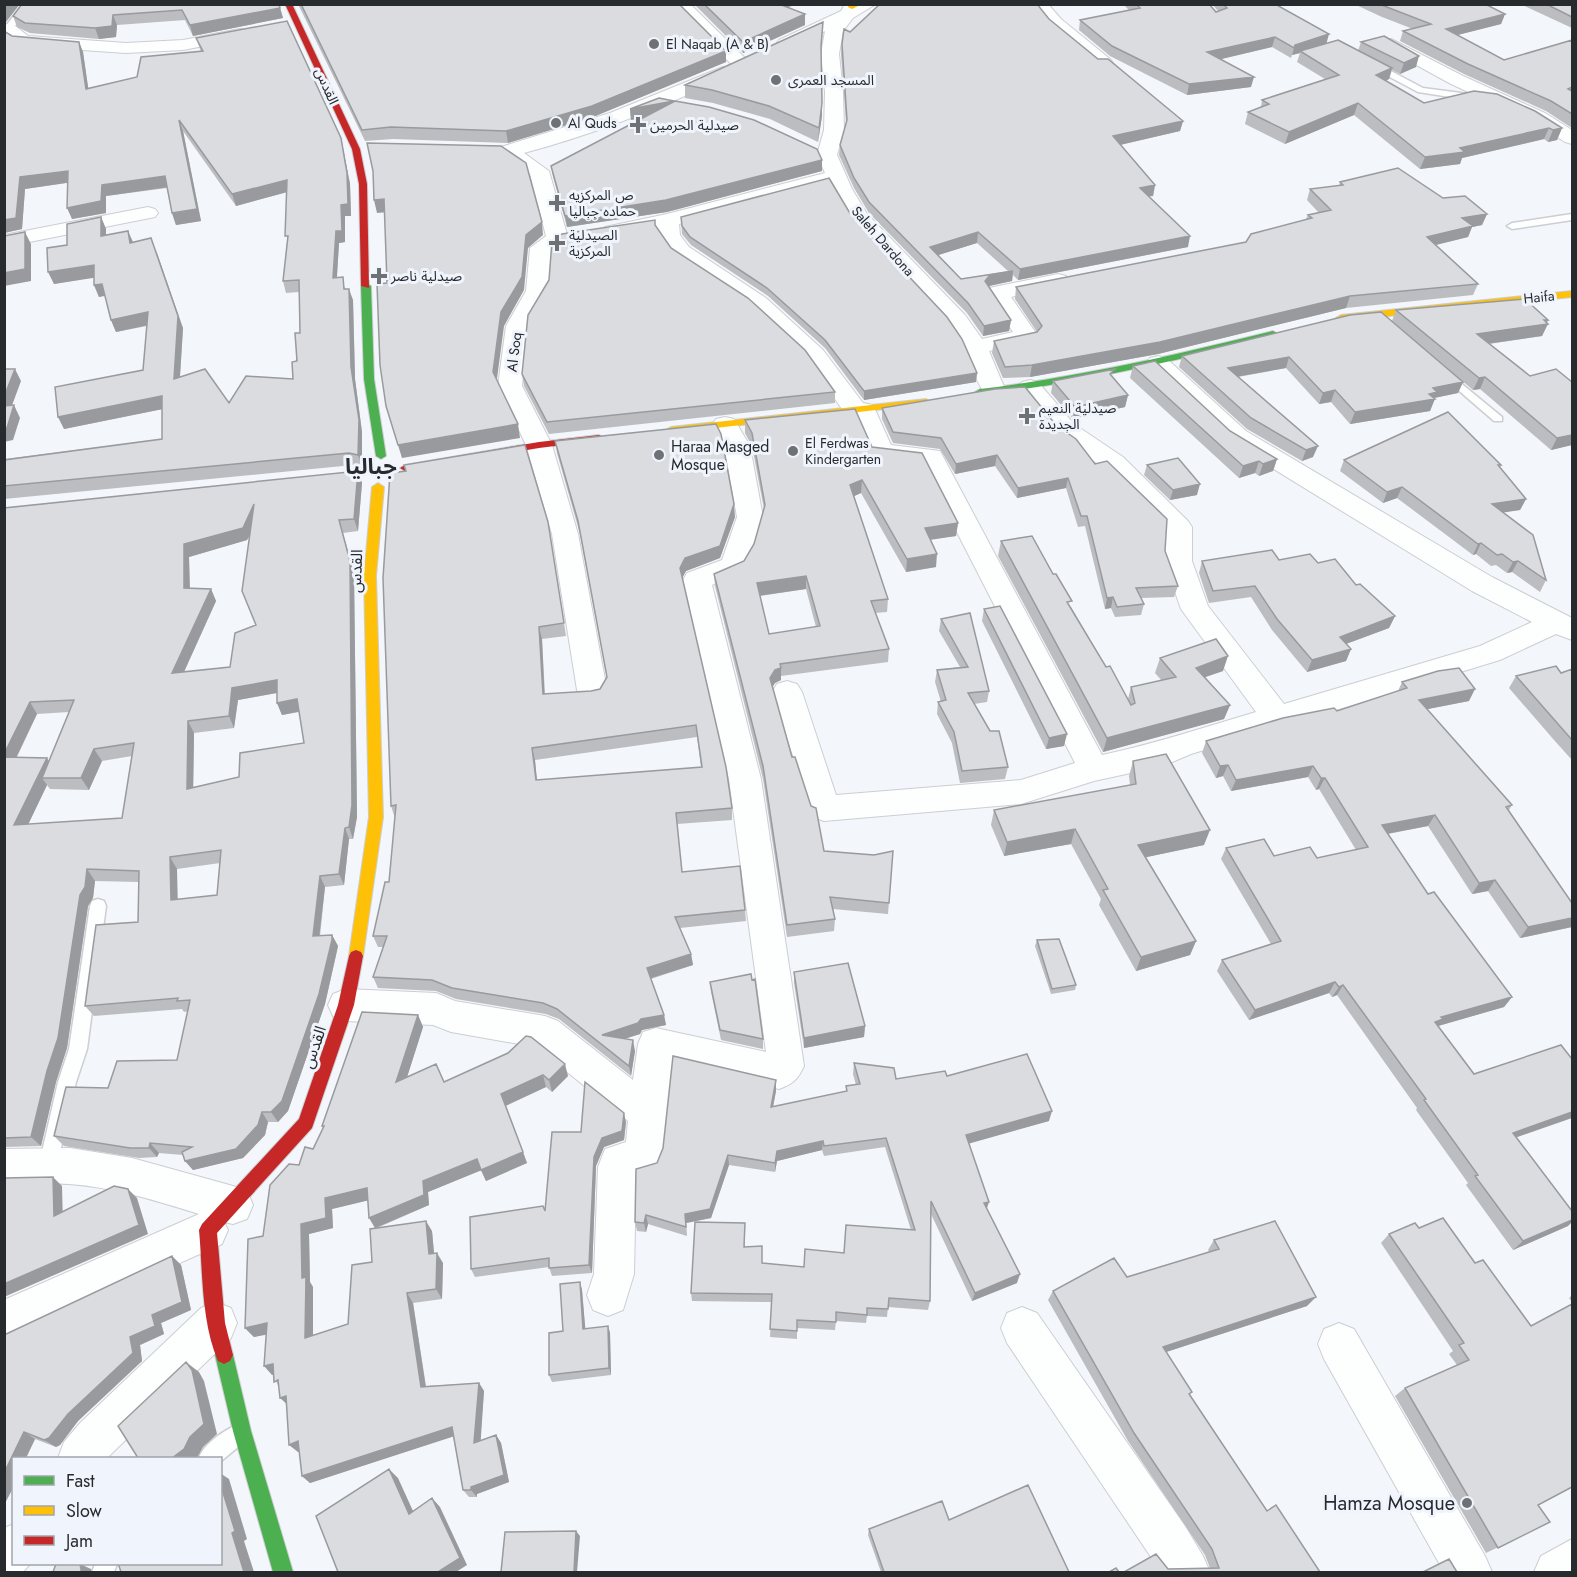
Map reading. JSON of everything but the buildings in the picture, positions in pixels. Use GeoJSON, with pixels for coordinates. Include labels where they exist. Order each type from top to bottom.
{"type":"FeatureCollection","features":[{"type":"Feature","properties":{"kind":"main road","name":"القدس"},"geometry":{"type":"LineString","coordinates":[[288,4],[365,149],[363,184],[369,379],[381,456]]}},
{"type":"Feature","properties":{"kind":"main road","name":"Haifa"},"geometry":{"type":"LineString","coordinates":[[1326,322],[1346,317],[1382,319],[1572,294]]}},
{"type":"Feature","properties":{"kind":"main road"},"geometry":{"type":"LineString","coordinates":[[972,393],[993,389],[1030,387],[1158,363],[1282,332]]}},
{"type":"Feature","properties":{"kind":"main road"},"geometry":{"type":"LineString","coordinates":[[657,432],[939,399]]}},
{"type":"Feature","properties":{"kind":"main road"},"geometry":{"type":"LineString","coordinates":[[363,486],[378,487],[400,476],[539,445],[613,437]]}},
{"type":"Feature","properties":{"kind":"main road"},"geometry":{"type":"LineString","coordinates":[[364,460],[381,456],[400,460],[400,476]]}},
{"type":"Feature","properties":{"kind":"main road","name":"القدس"},"geometry":{"type":"LineString","coordinates":[[220,1218],[306,1123],[346,1005],[357,951],[376,818],[370,576],[378,487]]}},
{"type":"Feature","properties":{"kind":"main road"},"geometry":{"type":"LineString","coordinates":[[220,1218],[216,1323],[242,1431],[283,1572]]}},
{"type":"Feature","properties":{"kind":"street"},"geometry":{"type":"LineString","coordinates":[[680,4],[741,64]]}},
{"type":"Feature","properties":{"kind":"street"},"geometry":{"type":"LineString","coordinates":[[1039,4],[1054,23],[1104,63]]}},
{"type":"Feature","properties":{"kind":"street"},"geometry":{"type":"LineString","coordinates":[[484,151],[508,151],[551,141],[619,117],[741,64],[856,7]]}},
{"type":"Feature","properties":{"kind":"street","name":"Saleh Dardona"},"geometry":{"type":"LineString","coordinates":[[856,7],[834,31],[830,54],[834,92],[834,130],[819,151],[859,217],[957,320],[975,347],[993,389]]}},
{"type":"Feature","properties":{"kind":"street"},"geometry":{"type":"LineString","coordinates":[[274,27],[297,23]]}},
{"type":"Feature","properties":{"kind":"street"},"geometry":{"type":"LineString","coordinates":[[6,29],[23,41],[126,48],[183,45],[251,32]]}},
{"type":"Feature","properties":{"kind":"street"},"geometry":{"type":"LineString","coordinates":[[1392,44],[1457,80],[1538,117],[1572,138]]}},
{"type":"Feature","properties":{"kind":"street"},"geometry":{"type":"LineString","coordinates":[[658,101],[690,107]]}},
{"type":"Feature","properties":{"kind":"street"},"geometry":{"type":"LineString","coordinates":[[508,151],[539,171],[576,236],[668,220],[836,176]]}},
{"type":"Feature","properties":{"kind":"street"},"geometry":{"type":"LineString","coordinates":[[4,242],[148,213]]}},
{"type":"Feature","properties":{"kind":"street"},"geometry":{"type":"LineString","coordinates":[[668,220],[669,235],[681,252],[758,303],[814,355],[860,410],[881,452],[932,458],[1094,769]]}},
{"type":"Feature","properties":{"kind":"street","name":"Al Soq"},"geometry":{"type":"LineString","coordinates":[[576,236],[541,248],[537,291],[517,326],[510,386],[539,445],[565,534],[592,690]]}},
{"type":"Feature","properties":{"kind":"street"},"geometry":{"type":"LineString","coordinates":[[975,347],[1027,336],[997,293],[1075,277]]}},
{"type":"Feature","properties":{"kind":"street"},"geometry":{"type":"LineString","coordinates":[[1158,363],[1237,436],[1482,584],[1565,626]]}},
{"type":"Feature","properties":{"kind":"street"},"geometry":{"type":"LineString","coordinates":[[1030,387],[1065,429],[1114,462],[1179,527],[1178,561],[1195,609],[1277,717]]}},
{"type":"Feature","properties":{"kind":"street"},"geometry":{"type":"LineString","coordinates":[[608,1295],[614,1274],[617,1167],[619,1162],[644,1157],[656,1044],[779,1072],[786,1066],[745,779],[700,601],[697,580],[732,566],[738,556],[750,517],[737,446],[725,424]]}},
{"type":"Feature","properties":{"kind":"street"},"geometry":{"type":"LineString","coordinates":[[787,692],[825,808],[1021,792],[1094,769],[1163,754],[1181,745],[1490,653],[1565,626]]}},
{"type":"Feature","properties":{"kind":"street"},"geometry":{"type":"LineString","coordinates":[[346,1005],[436,1009],[452,1016],[545,1032],[647,1114]]}},
{"type":"Feature","properties":{"kind":"street"},"geometry":{"type":"LineString","coordinates":[[4,1167],[48,1165],[73,1167],[151,1182],[220,1218]]}},
{"type":"Feature","properties":{"kind":"street"},"geometry":{"type":"LineString","coordinates":[[4,1321],[220,1218]]}},
{"type":"Feature","properties":{"kind":"street"},"geometry":{"type":"LineString","coordinates":[[81,1457],[95,1438],[216,1323]]}},
{"type":"Feature","properties":{"kind":"street"},"geometry":{"type":"LineString","coordinates":[[1022,1329],[1169,1542],[1187,1572]]}},
{"type":"Feature","properties":{"kind":"street"},"geometry":{"type":"LineString","coordinates":[[1340,1344],[1469,1572]]}},
{"type":"Feature","properties":{"kind":"street"},"geometry":{"type":"LineString","coordinates":[[1557,1572],[1572,1562]]}},
{"type":"Feature","properties":{"kind":"lane"},"geometry":{"type":"LineString","coordinates":[[6,29],[28,4]]}},
{"type":"Feature","properties":{"kind":"lane"},"geometry":{"type":"LineString","coordinates":[[1368,62],[1421,90],[1509,103]]}},
{"type":"Feature","properties":{"kind":"lane"},"geometry":{"type":"LineString","coordinates":[[1512,226],[1572,217]]}},
{"type":"Feature","properties":{"kind":"lane"},"geometry":{"type":"LineString","coordinates":[[1438,367],[1498,419]]}},
{"type":"Feature","properties":{"kind":"lane"},"geometry":{"type":"LineString","coordinates":[[48,1165],[67,1082],[78,1048],[98,906]]}},
{"type":"Feature","properties":{"kind":"lane"},"geometry":{"type":"LineString","coordinates":[[210,1457],[242,1431]]}},
{"type":"Feature","properties":{"kind":"traffic: fast"},"geometry":{"type":"LineString","coordinates":[[366,286],[369,379],[381,456]]}},
{"type":"Feature","properties":{"kind":"traffic: fast"},"geometry":{"type":"LineString","coordinates":[[980,392],[1091,376],[1273,334]]}},
{"type":"Feature","properties":{"kind":"traffic: fast"},"geometry":{"type":"LineString","coordinates":[[224,1355],[242,1431],[283,1572]]}},
{"type":"Feature","properties":{"kind":"traffic: slow"},"geometry":{"type":"LineString","coordinates":[[853,4],[852,7],[859,4]]}},
{"type":"Feature","properties":{"kind":"traffic: slow"},"geometry":{"type":"LineString","coordinates":[[1341,318],[1572,294]]}},
{"type":"Feature","properties":{"kind":"traffic: slow"},"geometry":{"type":"LineString","coordinates":[[671,430],[926,402]]}},
{"type":"Feature","properties":{"kind":"traffic: slow"},"geometry":{"type":"LineString","coordinates":[[356,956],[376,817],[370,576],[378,487]]}},
{"type":"Feature","properties":{"kind":"traffic: jam"},"geometry":{"type":"LineString","coordinates":[[288,4],[356,149],[363,184],[366,286]]}},
{"type":"Feature","properties":{"kind":"traffic: jam"},"geometry":{"type":"LineString","coordinates":[[405,468],[539,445],[599,438]]}},
{"type":"Feature","properties":{"kind":"traffic: jam"},"geometry":{"type":"LineString","coordinates":[[224,1355],[216,1323],[208,1230],[306,1123],[346,1005],[356,956]]}},
{"type":"Feature","properties":{"kind":"place","name":"El Naqab (A & B)"},"geometry":{"type":"Point","coordinates":[654,44]}},
{"type":"Feature","properties":{"kind":"place","name":"المسجد العمرى"},"geometry":{"type":"Point","coordinates":[776,80]}},
{"type":"Feature","properties":{"kind":"place","name":"Al Quds"},"geometry":{"type":"Point","coordinates":[556,123]}},
{"type":"Feature","properties":{"kind":"place","name":"صيدلية الحرمين"},"geometry":{"type":"Point","coordinates":[638,125]}},
{"type":"Feature","properties":{"kind":"place","name":"ص المركزيه حماده جباليا"},"geometry":{"type":"Point","coordinates":[557,203]}},
{"type":"Feature","properties":{"kind":"place","name":"الصيدلية المركزية"},"geometry":{"type":"Point","coordinates":[557,243]}},
{"type":"Feature","properties":{"kind":"place","name":"صيدلية ناصر"},"geometry":{"type":"Point","coordinates":[379,276]}},
{"type":"Feature","properties":{"kind":"place","name":"صيدلية النعيم الجديدة"},"geometry":{"type":"Point","coordinates":[1027,416]}},
{"type":"Feature","properties":{"kind":"place","name":"El Ferdwas Kindergarten"},"geometry":{"type":"Point","coordinates":[793,451]}},
{"type":"Feature","properties":{"kind":"place","name":"Haraa Masged Mosque"},"geometry":{"type":"Point","coordinates":[659,455]}},
{"type":"Feature","properties":{"kind":"place","name":"Hamza Mosque"},"geometry":{"type":"Point","coordinates":[1467,1503]}},
{"type":"Feature","properties":{"kind":"district","name":"جباليا"},"geometry":{"type":"Point","coordinates":[371,466]}}]}
